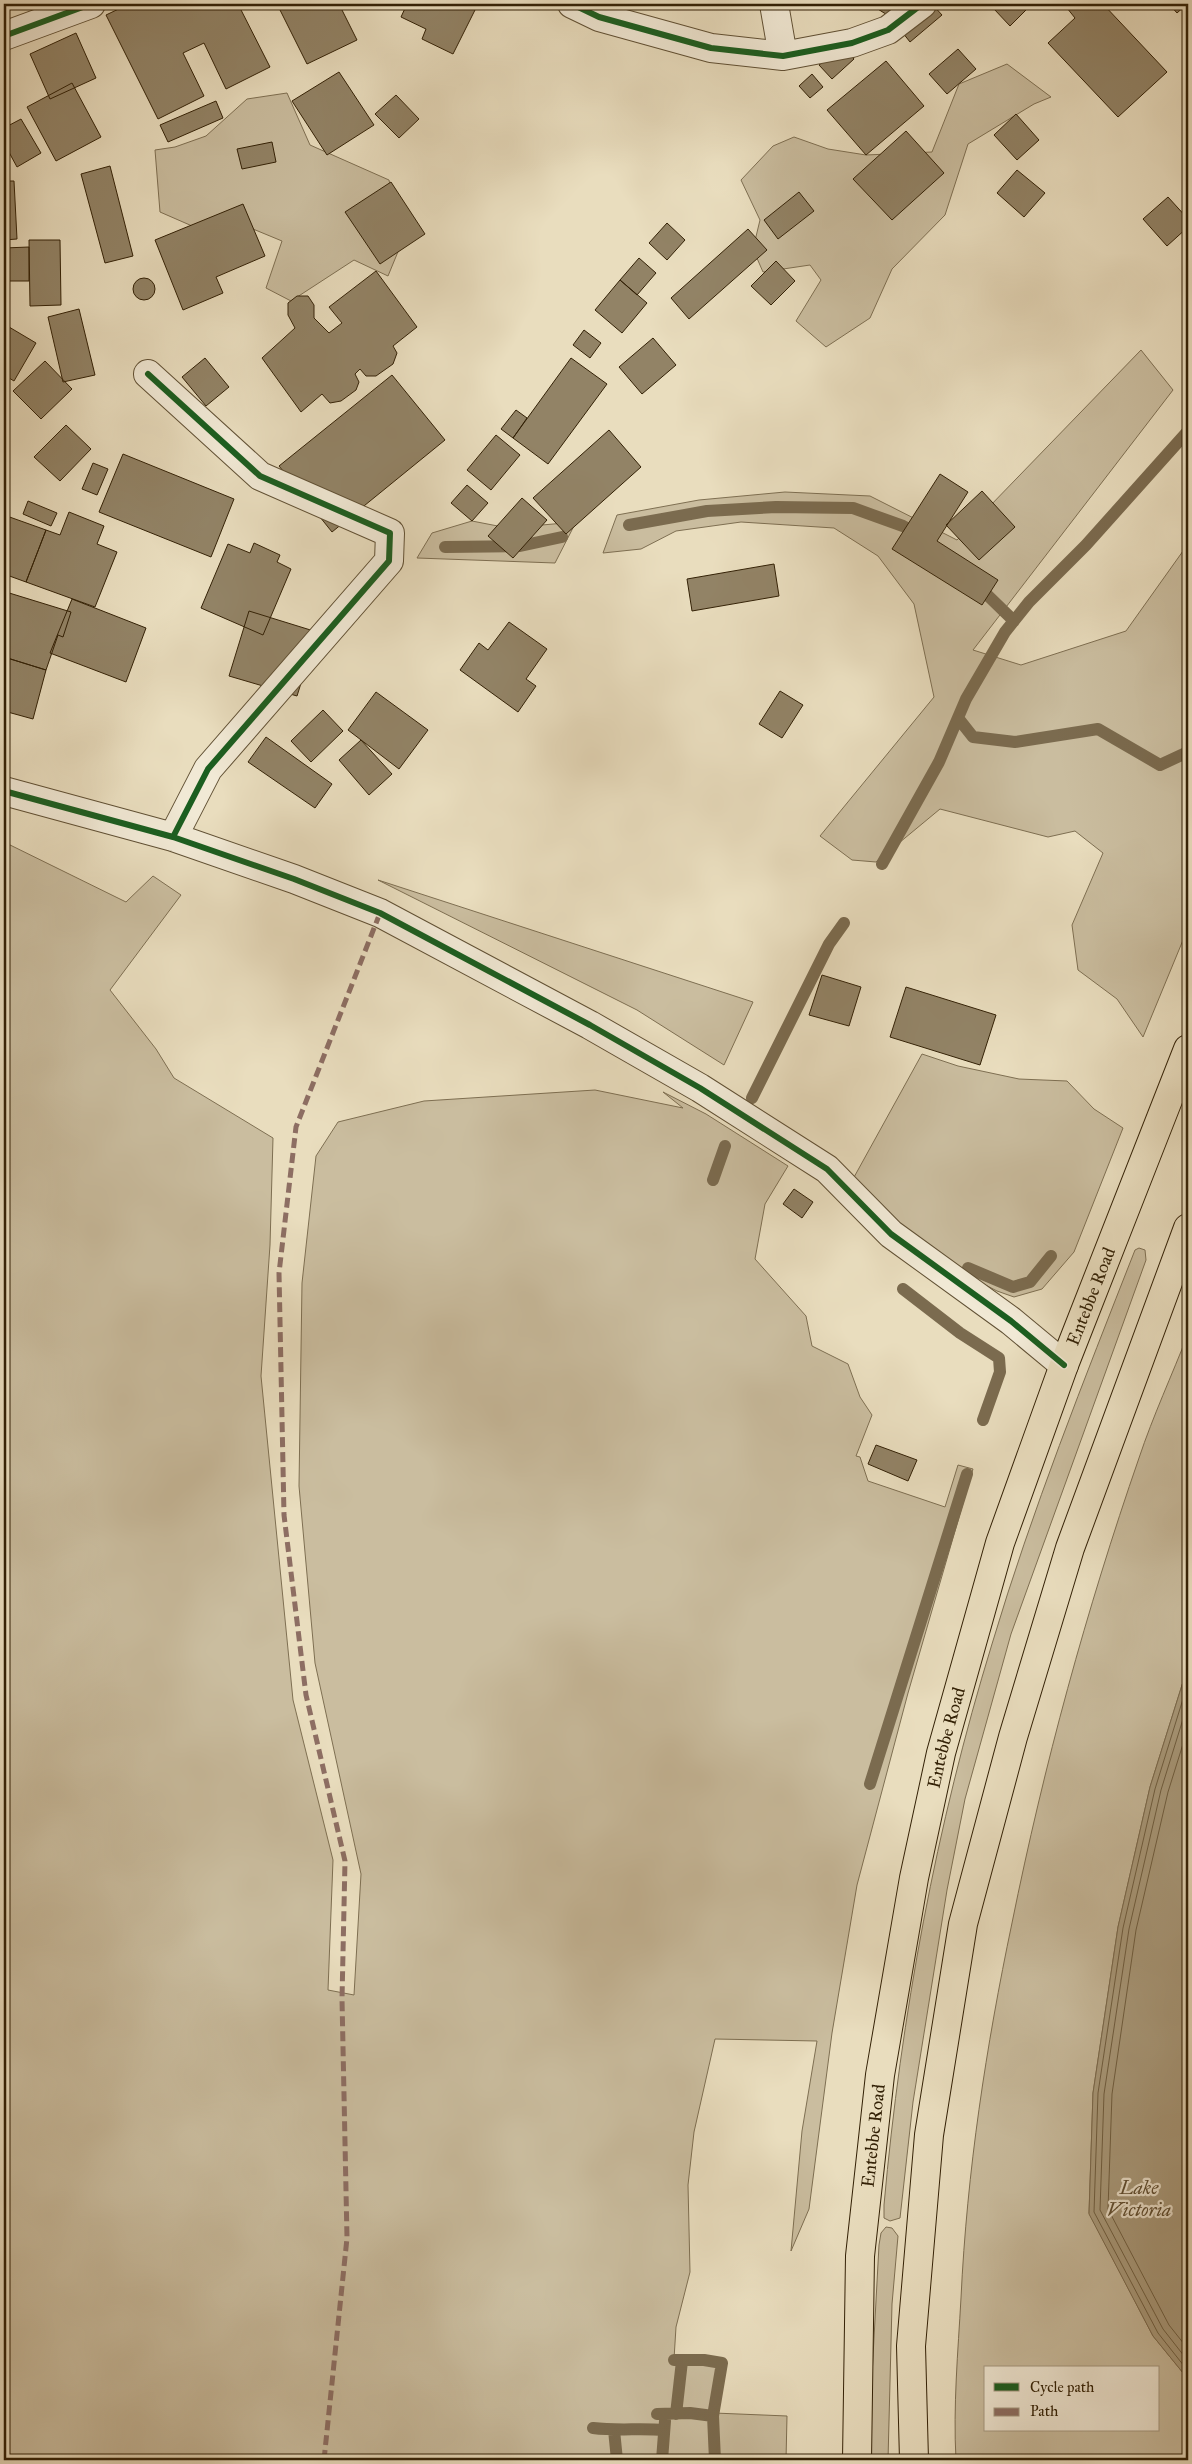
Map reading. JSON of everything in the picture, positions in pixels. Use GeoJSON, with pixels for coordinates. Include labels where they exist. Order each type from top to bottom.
{"type":"FeatureCollection","features":[{"type":"Feature","properties":{"kind":"highway","name":"Entebbe Road"},"geometry":{"type":"LineString","coordinates":[[857,2460],[860,2256],[880,2075],[914,1878],[941,1753],[1000,1543],[1064,1365],[1188,1049]]}},
{"type":"Feature","properties":{"kind":"highway"},"geometry":{"type":"LineString","coordinates":[[914,2460],[911,2346],[929,2135],[963,1924],[1013,1737],[1070,1548],[1188,1228]]}},
{"type":"Feature","properties":{"kind":"street"},"geometry":{"type":"LineString","coordinates":[[6,32],[91,4]]}},
{"type":"Feature","properties":{"kind":"street"},"geometry":{"type":"LineString","coordinates":[[572,4],[599,17],[711,48],[783,56],[852,43],[888,30],[922,4]]}},
{"type":"Feature","properties":{"kind":"street"},"geometry":{"type":"LineString","coordinates":[[774,4],[783,56]]}},
{"type":"Feature","properties":{"kind":"street"},"geometry":{"type":"LineString","coordinates":[[148,374],[260,476],[390,533],[389,561],[208,768],[173,837]]}},
{"type":"Feature","properties":{"kind":"street"},"geometry":{"type":"LineString","coordinates":[[4,791],[173,837],[294,879],[380,913],[590,1025],[700,1088],[827,1169],[891,1234],[1011,1321],[1064,1365]]}},
{"type":"Feature","properties":{"kind":"shaded area"},"geometry":{"type":"Polygon","coordinates":[[[1007,64],[1051,97],[1034,104],[968,144],[945,215],[892,269],[870,318],[826,347],[796,321],[821,280],[810,265],[763,272],[753,249],[760,220],[741,180],[773,146],[794,137],[828,149],[866,155],[932,152],[959,84],[1007,64]]]}},
{"type":"Feature","properties":{"kind":"shaded area"},"geometry":{"type":"Polygon","coordinates":[[[287,93],[310,145],[389,180],[402,242],[388,276],[354,260],[291,301],[266,288],[282,241],[253,229],[199,229],[160,212],[155,150],[175,147],[206,136],[247,99],[287,93]]]}},
{"type":"Feature","properties":{"kind":"shaded area"},"geometry":{"type":"Polygon","coordinates":[[[1141,350],[1173,390],[973,650],[1021,665],[1126,631],[1188,544],[1188,928],[1143,1037],[1117,999],[1078,970],[1072,925],[1103,853],[1075,831],[1048,837],[940,809],[876,862],[852,860],[820,836],[934,697],[914,604],[878,556],[834,528],[741,522],[676,531],[641,549],[603,553],[617,515],[699,500],[785,492],[870,496],[957,540],[1141,350]]]}},
{"type":"Feature","properties":{"kind":"shaded area"},"geometry":{"type":"Polygon","coordinates":[[[472,521],[508,528],[576,522],[555,563],[417,558],[432,533],[472,521]]]}},
{"type":"Feature","properties":{"kind":"shaded area"},"geometry":{"type":"Polygon","coordinates":[[[4,842],[126,902],[153,876],[181,895],[110,990],[156,1049],[174,1078],[273,1138],[270,1245],[261,1376],[293,1700],[333,1860],[328,1990],[354,1995],[361,1874],[315,1663],[299,1486],[302,1283],[316,1156],[338,1122],[424,1101],[595,1090],[683,1108],[663,1092],[706,1114],[788,1166],[765,1204],[755,1259],[806,1316],[812,1346],[848,1364],[860,1397],[872,1415],[856,1456],[860,1457],[868,1481],[945,1507],[958,1465],[973,1469],[908,1693],[857,1885],[832,2033],[809,2209],[791,2251],[802,2131],[817,2041],[715,2039],[694,2132],[688,2185],[690,2272],[676,2327],[674,2359],[722,2363],[714,2413],[787,2416],[786,2460],[4,2460],[4,842]]]}},
{"type":"Feature","properties":{"kind":"shaded area"},"geometry":{"type":"Polygon","coordinates":[[[378,880],[753,1002],[724,1065],[637,1010],[378,880]]]}},
{"type":"Feature","properties":{"kind":"shaded area"},"geometry":{"type":"Polygon","coordinates":[[[922,1054],[958,1066],[1019,1079],[1067,1081],[1094,1109],[1123,1128],[1074,1252],[1042,1289],[1014,1297],[997,1291],[941,1262],[853,1179],[922,1054]]]}},
{"type":"Feature","properties":{"kind":"shaded area"},"geometry":{"type":"Polygon","coordinates":[[[1139,1248],[1145,1250],[1146,1260],[1011,1634],[965,1799],[947,1890],[913,2102],[900,2218],[890,2221],[884,2218],[884,2205],[900,2063],[923,1922],[954,1782],[992,1644],[1024,1544],[1059,1446],[1135,1250],[1139,1248]]]}},
{"type":"Feature","properties":{"kind":"shaded area"},"geometry":{"type":"Polygon","coordinates":[[[1188,1334],[1188,1666],[1150,1787],[1118,1927],[1093,2093],[1089,2213],[1153,2336],[1188,2379],[1188,2460],[956,2460],[956,2379],[968,2203],[979,2109],[994,2016],[1024,1864],[1052,1747],[1101,1573],[1156,1411],[1188,1334]]]}},
{"type":"Feature","properties":{"kind":"shaded area"},"geometry":{"type":"Polygon","coordinates":[[[886,2227],[892,2228],[898,2236],[892,2304],[888,2460],[871,2460],[870,2413],[879,2245],[881,2233],[886,2227]]]}},
{"type":"Feature","properties":{"kind":"water","name":"Lake Victoria"},"geometry":{"type":"Polygon","coordinates":[[[1188,1666],[1188,2379],[1153,2336],[1089,2214],[1093,2093],[1118,1927],[1150,1787],[1188,1666]]]}},
{"type":"Feature","properties":{"kind":"building"},"geometry":{"type":"Polygon","coordinates":[[[29,4],[51,4],[50,11],[28,8],[29,4]]]}},
{"type":"Feature","properties":{"kind":"building"},"geometry":{"type":"Polygon","coordinates":[[[129,4],[238,4],[270,67],[226,89],[204,43],[183,53],[204,96],[158,119],[106,15],[129,4]]]}},
{"type":"Feature","properties":{"kind":"building"},"geometry":{"type":"Polygon","coordinates":[[[277,4],[339,4],[357,40],[307,64],[277,4]]]}},
{"type":"Feature","properties":{"kind":"building"},"geometry":{"type":"Polygon","coordinates":[[[407,4],[478,4],[453,54],[422,39],[426,29],[401,17],[407,4]]]}},
{"type":"Feature","properties":{"kind":"building"},"geometry":{"type":"Polygon","coordinates":[[[870,4],[909,4],[892,18],[870,4]]]}},
{"type":"Feature","properties":{"kind":"building"},"geometry":{"type":"Polygon","coordinates":[[[932,4],[942,15],[910,42],[899,28],[932,4]]]}},
{"type":"Feature","properties":{"kind":"building"},"geometry":{"type":"Polygon","coordinates":[[[1000,4],[1026,4],[1029,7],[1010,26],[994,9],[1000,4]]]}},
{"type":"Feature","properties":{"kind":"building"},"geometry":{"type":"Polygon","coordinates":[[[1071,4],[1103,4],[1167,72],[1118,117],[1048,43],[1075,18],[1067,8],[1071,4]]]}},
{"type":"Feature","properties":{"kind":"building"},"geometry":{"type":"Polygon","coordinates":[[[1169,4],[1187,4],[1177,13],[1169,4]]]}},
{"type":"Feature","properties":{"kind":"building"},"geometry":{"type":"Polygon","coordinates":[[[76,33],[96,78],[50,99],[30,54],[76,33]]]}},
{"type":"Feature","properties":{"kind":"building"},"geometry":{"type":"Polygon","coordinates":[[[843,46],[854,59],[832,79],[819,65],[843,46]]]}},
{"type":"Feature","properties":{"kind":"building"},"geometry":{"type":"Polygon","coordinates":[[[958,49],[976,69],[947,94],[929,74],[958,49]]]}},
{"type":"Feature","properties":{"kind":"building"},"geometry":{"type":"Polygon","coordinates":[[[886,61],[924,106],[866,155],[827,110],[886,61]]]}},
{"type":"Feature","properties":{"kind":"building"},"geometry":{"type":"Polygon","coordinates":[[[339,72],[374,125],[327,155],[292,101],[339,72]]]}},
{"type":"Feature","properties":{"kind":"building"},"geometry":{"type":"Polygon","coordinates":[[[812,74],[823,87],[810,98],[799,86],[812,74]]]}},
{"type":"Feature","properties":{"kind":"building"},"geometry":{"type":"Polygon","coordinates":[[[72,83],[101,137],[56,161],[27,107],[72,83]]]}},
{"type":"Feature","properties":{"kind":"building"},"geometry":{"type":"Polygon","coordinates":[[[396,95],[419,119],[399,138],[375,114],[396,95]]]}},
{"type":"Feature","properties":{"kind":"building"},"geometry":{"type":"Polygon","coordinates":[[[216,101],[223,118],[168,142],[160,125],[216,101]]]}},
{"type":"Feature","properties":{"kind":"building"},"geometry":{"type":"Polygon","coordinates":[[[1016,114],[1039,140],[1017,160],[994,135],[1016,114]]]}},
{"type":"Feature","properties":{"kind":"building"},"geometry":{"type":"Polygon","coordinates":[[[21,119],[41,153],[17,167],[4,143],[4,128],[21,119]]]}},
{"type":"Feature","properties":{"kind":"building"},"geometry":{"type":"Polygon","coordinates":[[[906,131],[944,173],[892,220],[853,179],[906,131]]]}},
{"type":"Feature","properties":{"kind":"building"},"geometry":{"type":"Polygon","coordinates":[[[272,142],[276,162],[242,169],[237,149],[272,142]]]}},
{"type":"Feature","properties":{"kind":"building"},"geometry":{"type":"Polygon","coordinates":[[[110,166],[133,256],[105,263],[81,174],[110,166]]]}},
{"type":"Feature","properties":{"kind":"building"},"geometry":{"type":"Polygon","coordinates":[[[1017,170],[1045,193],[1024,217],[997,193],[1017,170]]]}},
{"type":"Feature","properties":{"kind":"building"},"geometry":{"type":"Polygon","coordinates":[[[4,181],[14,181],[17,239],[4,240],[4,181]]]}},
{"type":"Feature","properties":{"kind":"building"},"geometry":{"type":"Polygon","coordinates":[[[391,182],[425,234],[380,264],[345,212],[391,182]]]}},
{"type":"Feature","properties":{"kind":"building"},"geometry":{"type":"Polygon","coordinates":[[[799,192],[814,211],[778,239],[764,220],[799,192]]]}},
{"type":"Feature","properties":{"kind":"building"},"geometry":{"type":"Polygon","coordinates":[[[1168,197],[1188,219],[1188,227],[1167,246],[1143,219],[1168,197]]]}},
{"type":"Feature","properties":{"kind":"building"},"geometry":{"type":"Polygon","coordinates":[[[243,204],[265,256],[216,277],[223,293],[183,310],[155,240],[243,204]]]}},
{"type":"Feature","properties":{"kind":"building"},"geometry":{"type":"Polygon","coordinates":[[[667,223],[685,240],[667,260],[649,243],[667,223]]]}},
{"type":"Feature","properties":{"kind":"building"},"geometry":{"type":"Polygon","coordinates":[[[748,229],[767,250],[689,319],[671,298],[748,229]]]}},
{"type":"Feature","properties":{"kind":"building"},"geometry":{"type":"Polygon","coordinates":[[[29,240],[60,240],[61,305],[30,306],[29,240]]]}},
{"type":"Feature","properties":{"kind":"building"},"geometry":{"type":"Polygon","coordinates":[[[29,247],[29,281],[4,281],[4,248],[29,247]]]}},
{"type":"Feature","properties":{"kind":"building"},"geometry":{"type":"Polygon","coordinates":[[[639,258],[656,273],[637,295],[620,280],[639,258]]]}},
{"type":"Feature","properties":{"kind":"building"},"geometry":{"type":"Polygon","coordinates":[[[776,261],[795,281],[771,305],[751,286],[776,261]]]}},
{"type":"Feature","properties":{"kind":"building"},"geometry":{"type":"Polygon","coordinates":[[[376,271],[417,327],[393,346],[397,353],[393,364],[376,376],[366,376],[360,369],[355,374],[359,382],[356,390],[341,401],[330,403],[322,394],[301,412],[262,358],[295,328],[288,315],[288,303],[297,296],[308,296],[314,305],[314,318],[329,333],[342,323],[329,307],[376,271]]]}},
{"type":"Feature","properties":{"kind":"building"},"geometry":{"type":"Polygon","coordinates":[[[144,278],[152,281],[155,289],[152,297],[144,300],[136,297],[133,289],[136,281],[144,278]]]}},
{"type":"Feature","properties":{"kind":"building"},"geometry":{"type":"Polygon","coordinates":[[[620,280],[647,303],[622,333],[595,310],[620,280]]]}},
{"type":"Feature","properties":{"kind":"building"},"geometry":{"type":"Polygon","coordinates":[[[79,309],[95,375],[63,382],[48,317],[79,309]]]}},
{"type":"Feature","properties":{"kind":"building"},"geometry":{"type":"Polygon","coordinates":[[[4,324],[36,343],[14,381],[4,375],[4,324]]]}},
{"type":"Feature","properties":{"kind":"building"},"geometry":{"type":"Polygon","coordinates":[[[584,330],[601,343],[590,358],[573,345],[584,330]]]}},
{"type":"Feature","properties":{"kind":"building"},"geometry":{"type":"Polygon","coordinates":[[[653,338],[676,365],[642,394],[619,367],[653,338]]]}},
{"type":"Feature","properties":{"kind":"building"},"geometry":{"type":"Polygon","coordinates":[[[205,358],[229,387],[206,406],[182,377],[205,358]]]}},
{"type":"Feature","properties":{"kind":"building"},"geometry":{"type":"Polygon","coordinates":[[[571,358],[607,384],[548,464],[513,438],[571,358]]]}},
{"type":"Feature","properties":{"kind":"building"},"geometry":{"type":"Polygon","coordinates":[[[45,361],[72,389],[41,419],[13,391],[45,361]]]}},
{"type":"Feature","properties":{"kind":"building"},"geometry":{"type":"Polygon","coordinates":[[[392,375],[445,440],[332,532],[279,466],[392,375]]]}},
{"type":"Feature","properties":{"kind":"building"},"geometry":{"type":"Polygon","coordinates":[[[516,410],[527,418],[513,438],[501,429],[516,410]]]}},
{"type":"Feature","properties":{"kind":"building"},"geometry":{"type":"Polygon","coordinates":[[[66,425],[91,449],[60,481],[34,457],[66,425]]]}},
{"type":"Feature","properties":{"kind":"building"},"geometry":{"type":"Polygon","coordinates":[[[609,430],[641,467],[566,534],[533,498],[609,430]]]}},
{"type":"Feature","properties":{"kind":"building"},"geometry":{"type":"Polygon","coordinates":[[[496,435],[520,455],[491,490],[467,470],[496,435]]]}},
{"type":"Feature","properties":{"kind":"building"},"geometry":{"type":"Polygon","coordinates":[[[123,454],[234,499],[211,557],[99,512],[123,454]]]}},
{"type":"Feature","properties":{"kind":"building"},"geometry":{"type":"Polygon","coordinates":[[[93,463],[108,469],[97,495],[82,489],[93,463]]]}},
{"type":"Feature","properties":{"kind":"building"},"geometry":{"type":"Polygon","coordinates":[[[940,474],[968,492],[937,541],[998,580],[982,605],[892,549],[940,474]]]}},
{"type":"Feature","properties":{"kind":"building"},"geometry":{"type":"Polygon","coordinates":[[[467,485],[488,503],[472,521],[451,503],[467,485]]]}},
{"type":"Feature","properties":{"kind":"building"},"geometry":{"type":"Polygon","coordinates":[[[982,491],[1015,527],[979,560],[946,525],[982,491]]]}},
{"type":"Feature","properties":{"kind":"building"},"geometry":{"type":"Polygon","coordinates":[[[522,498],[547,520],[513,558],[488,536],[522,498]]]}},
{"type":"Feature","properties":{"kind":"building"},"geometry":{"type":"Polygon","coordinates":[[[28,501],[57,513],[51,526],[23,514],[28,501]]]}},
{"type":"Feature","properties":{"kind":"building"},"geometry":{"type":"Polygon","coordinates":[[[69,512],[104,526],[97,544],[117,552],[95,607],[26,582],[46,530],[60,535],[69,512]]]}},
{"type":"Feature","properties":{"kind":"building"},"geometry":{"type":"Polygon","coordinates":[[[4,515],[46,530],[26,582],[4,574],[4,515]]]}},
{"type":"Feature","properties":{"kind":"building"},"geometry":{"type":"Polygon","coordinates":[[[254,543],[280,555],[277,562],[291,569],[263,635],[201,608],[228,544],[250,553],[254,543]]]}},
{"type":"Feature","properties":{"kind":"building"},"geometry":{"type":"Polygon","coordinates":[[[774,564],[779,596],[692,611],[687,579],[774,564]]]}},
{"type":"Feature","properties":{"kind":"building"},"geometry":{"type":"Polygon","coordinates":[[[6,592],[71,612],[63,637],[58,635],[46,670],[4,657],[4,599],[6,592]]]}},
{"type":"Feature","properties":{"kind":"building"},"geometry":{"type":"Polygon","coordinates":[[[72,599],[146,628],[126,682],[50,653],[72,599]]]}},
{"type":"Feature","properties":{"kind":"building"},"geometry":{"type":"Polygon","coordinates":[[[249,611],[317,632],[297,696],[229,676],[249,611]]]}},
{"type":"Feature","properties":{"kind":"building"},"geometry":{"type":"Polygon","coordinates":[[[509,622],[547,649],[526,679],[536,686],[518,712],[460,670],[479,643],[488,650],[509,622]]]}},
{"type":"Feature","properties":{"kind":"building"},"geometry":{"type":"Polygon","coordinates":[[[4,657],[46,670],[33,719],[4,711],[4,657]]]}},
{"type":"Feature","properties":{"kind":"building"},"geometry":{"type":"Polygon","coordinates":[[[780,691],[803,705],[782,738],[759,724],[780,691]]]}},
{"type":"Feature","properties":{"kind":"building"},"geometry":{"type":"Polygon","coordinates":[[[376,692],[428,730],[399,769],[348,730],[376,692]]]}},
{"type":"Feature","properties":{"kind":"building"},"geometry":{"type":"Polygon","coordinates":[[[323,710],[343,731],[311,762],[291,741],[323,710]]]}},
{"type":"Feature","properties":{"kind":"building"},"geometry":{"type":"Polygon","coordinates":[[[266,737],[332,784],[315,808],[248,762],[266,737]]]}},
{"type":"Feature","properties":{"kind":"building"},"geometry":{"type":"Polygon","coordinates":[[[361,740],[392,774],[369,795],[339,760],[361,740]]]}},
{"type":"Feature","properties":{"kind":"building"},"geometry":{"type":"Polygon","coordinates":[[[822,975],[861,987],[849,1026],[809,1015],[822,975]]]}},
{"type":"Feature","properties":{"kind":"building"},"geometry":{"type":"Polygon","coordinates":[[[906,987],[996,1015],[980,1065],[890,1037],[906,987]]]}},
{"type":"Feature","properties":{"kind":"building"},"geometry":{"type":"Polygon","coordinates":[[[794,1189],[813,1202],[802,1218],[783,1204],[794,1189]]]}},
{"type":"Feature","properties":{"kind":"building"},"geometry":{"type":"Polygon","coordinates":[[[876,1445],[917,1460],[908,1481],[868,1464],[876,1445]]]}},
{"type":"Feature","properties":{"kind":"waterway"},"geometry":{"type":"LineString","coordinates":[[882,864],[939,762],[966,699],[1005,632],[1029,602],[1086,545],[1188,431]]}},
{"type":"Feature","properties":{"kind":"waterway"},"geometry":{"type":"LineString","coordinates":[[629,525],[707,511],[776,507],[853,508],[903,526],[920,535]]}},
{"type":"Feature","properties":{"kind":"waterway"},"geometry":{"type":"LineString","coordinates":[[445,547],[520,546],[562,537]]}},
{"type":"Feature","properties":{"kind":"waterway"},"geometry":{"type":"LineString","coordinates":[[977,585],[1014,621]]}},
{"type":"Feature","properties":{"kind":"waterway"},"geometry":{"type":"LineString","coordinates":[[958,718],[973,737],[1015,742],[1098,729],[1160,765],[1188,752]]}},
{"type":"Feature","properties":{"kind":"waterway"},"geometry":{"type":"LineString","coordinates":[[752,1098],[829,944],[844,923]]}},
{"type":"Feature","properties":{"kind":"waterway"},"geometry":{"type":"LineString","coordinates":[[713,1180],[725,1146]]}},
{"type":"Feature","properties":{"kind":"waterway"},"geometry":{"type":"LineString","coordinates":[[968,1268],[1013,1287],[1030,1282],[1051,1256]]}},
{"type":"Feature","properties":{"kind":"waterway"},"geometry":{"type":"LineString","coordinates":[[903,1289],[960,1333],[999,1358],[1000,1372],[983,1420]]}},
{"type":"Feature","properties":{"kind":"waterway"},"geometry":{"type":"LineString","coordinates":[[870,1784],[967,1474]]}},
{"type":"Feature","properties":{"kind":"waterway"},"geometry":{"type":"LineString","coordinates":[[674,2360],[704,2360],[722,2363],[713,2416],[715,2460]]}},
{"type":"Feature","properties":{"kind":"waterway"},"geometry":{"type":"LineString","coordinates":[[676,2414],[682,2361]]}},
{"type":"Feature","properties":{"kind":"waterway"},"geometry":{"type":"LineString","coordinates":[[657,2414],[690,2413],[713,2416]]}},
{"type":"Feature","properties":{"kind":"waterway"},"geometry":{"type":"LineString","coordinates":[[662,2460],[665,2421]]}},
{"type":"Feature","properties":{"kind":"waterway"},"geometry":{"type":"LineString","coordinates":[[593,2428],[664,2430]]}},
{"type":"Feature","properties":{"kind":"waterway"},"geometry":{"type":"LineString","coordinates":[[614,2430],[617,2460]]}},
{"type":"Feature","properties":{"kind":"marked path"},"geometry":{"type":"LineString","coordinates":[[324,2460],[347,2238],[342,1999],[345,1861],[306,1695],[284,1515],[279,1273],[296,1127],[380,913]]}},
{"type":"Feature","properties":{"kind":"cycle path"},"geometry":{"type":"LineString","coordinates":[[4,36],[91,4]]}},
{"type":"Feature","properties":{"kind":"cycle path"},"geometry":{"type":"LineString","coordinates":[[572,4],[599,17],[711,48],[783,56],[852,43],[888,30],[922,4]]}},
{"type":"Feature","properties":{"kind":"cycle path"},"geometry":{"type":"LineString","coordinates":[[148,374],[260,476],[390,533],[389,561],[208,769],[173,837]]}},
{"type":"Feature","properties":{"kind":"cycle path"},"geometry":{"type":"LineString","coordinates":[[4,791],[173,837],[294,879],[380,913],[590,1025],[700,1088],[827,1169],[891,1234],[1011,1321],[1064,1365]]}}]}
